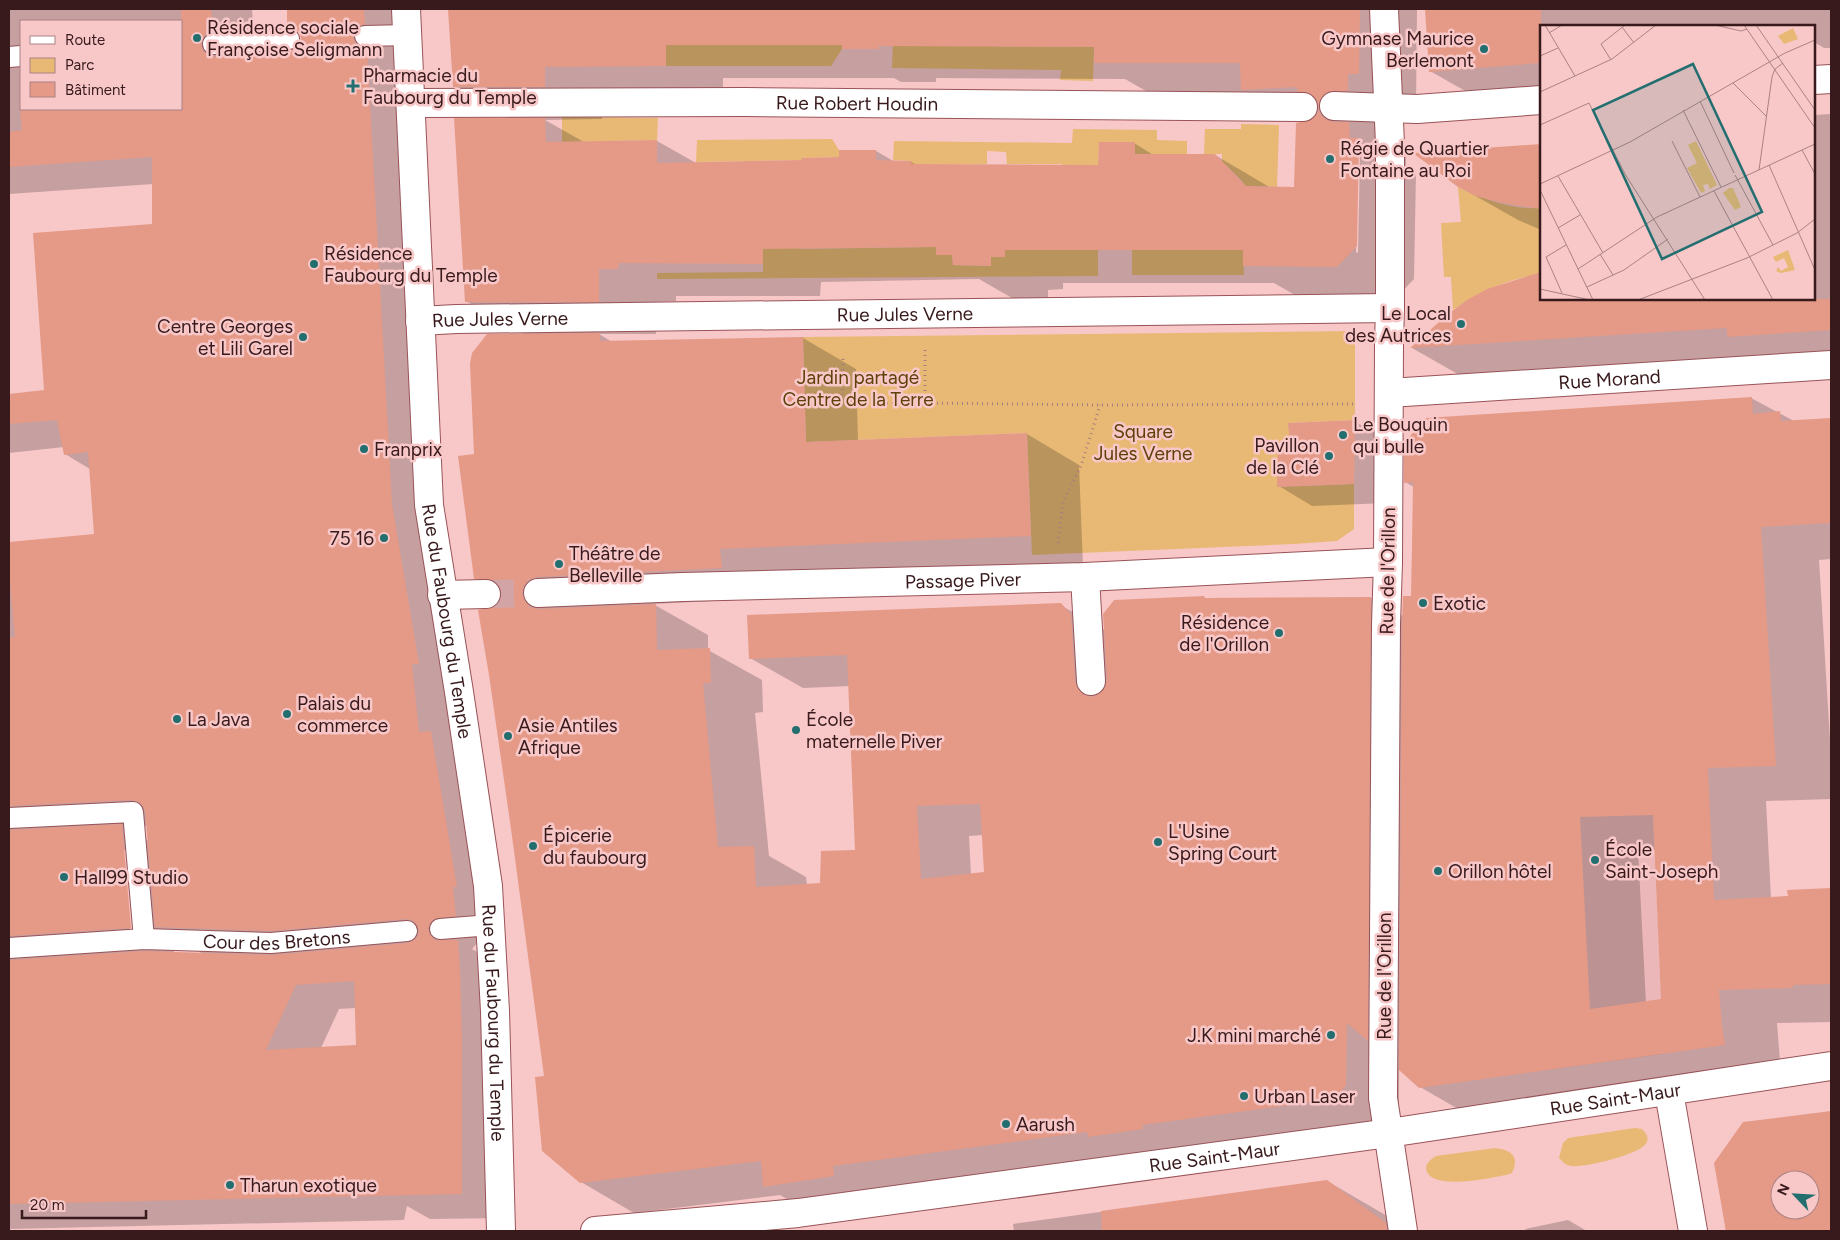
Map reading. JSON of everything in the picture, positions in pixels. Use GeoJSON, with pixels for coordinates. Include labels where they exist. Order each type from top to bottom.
{"type":"FeatureCollection","features":[{"type":"Feature","properties":{"kind":"street","name":"Rue de l'Orillon"},"geometry":{"type":"LineString","coordinates":[[1384,9],[1389,107],[1390,308],[1383,1098],[1403,1231]]}},
{"type":"Feature","properties":{"kind":"street","name":"Rue du Faubourg du Temple"},"geometry":{"type":"LineString","coordinates":[[407,22],[429,505],[488,886],[495,1011],[501,1231]]}},
{"type":"Feature","properties":{"kind":"street"},"geometry":{"type":"LineString","coordinates":[[1815,80],[1831,79]]}},
{"type":"Feature","properties":{"kind":"street"},"geometry":{"type":"LineString","coordinates":[[1334,106],[1417,109],[1540,100]]}},
{"type":"Feature","properties":{"kind":"street","name":"Rue Robert Houdin"},"geometry":{"type":"LineString","coordinates":[[412,103],[746,102],[1303,107]]}},
{"type":"Feature","properties":{"kind":"street","name":"Rue Jules Verne"},"geometry":{"type":"LineString","coordinates":[[420,321],[456,319],[1390,308]]}},
{"type":"Feature","properties":{"kind":"street","name":"Rue Morand"},"geometry":{"type":"LineString","coordinates":[[1389,393],[1831,364]]}},
{"type":"Feature","properties":{"kind":"street","name":"Passage Piver"},"geometry":{"type":"LineString","coordinates":[[538,593],[683,587],[1085,577],[1388,562]]}},
{"type":"Feature","properties":{"kind":"street"},"geometry":{"type":"LineString","coordinates":[[1085,577],[1091,681]]}},
{"type":"Feature","properties":{"kind":"street"},"geometry":{"type":"LineString","coordinates":[[442,595],[486,594]]}},
{"type":"Feature","properties":{"kind":"street","name":"Rue Saint-Maur"},"geometry":{"type":"LineString","coordinates":[[595,1231],[798,1213],[1389,1133],[1831,1066]]}},
{"type":"Feature","properties":{"kind":"street"},"geometry":{"type":"LineString","coordinates":[[1669,1092],[1692,1231]]}},
{"type":"Feature","properties":{"kind":"lane"},"geometry":{"type":"LineString","coordinates":[[365,36],[407,22]]}},
{"type":"Feature","properties":{"kind":"lane"},"geometry":{"type":"LineString","coordinates":[[213,44],[289,39]]}},
{"type":"Feature","properties":{"kind":"lane"},"geometry":{"type":"LineString","coordinates":[[9,818],[133,812],[144,939]]}},
{"type":"Feature","properties":{"kind":"lane"},"geometry":{"type":"LineString","coordinates":[[440,929],[491,925]]}},
{"type":"Feature","properties":{"kind":"lane","name":"Cour des Bretons"},"geometry":{"type":"LineString","coordinates":[[9,948],[144,939],[272,943],[407,931]]}},
{"type":"Feature","properties":{"kind":"path"},"geometry":{"type":"LineString","coordinates":[[925,346],[925,403]]}},
{"type":"Feature","properties":{"kind":"path"},"geometry":{"type":"LineString","coordinates":[[842,359],[842,404],[1355,404]]}},
{"type":"Feature","properties":{"kind":"path"},"geometry":{"type":"LineString","coordinates":[[1058,545],[1063,502],[1081,466],[1100,405]]}},
{"type":"Feature","properties":{"kind":"shaded area","name":"École Saint-Joseph"},"geometry":{"type":"Polygon","coordinates":[[[1648,710],[1664,1054],[1546,1070],[1526,715],[1648,710]]]}},
{"type":"Feature","properties":{"kind":"green space"},"geometry":{"type":"Polygon","coordinates":[[[806,38],[842,40],[842,49],[831,66],[666,66],[666,45],[806,45],[806,38]]]}},
{"type":"Feature","properties":{"kind":"green space"},"geometry":{"type":"Polygon","coordinates":[[[893,40],[990,46],[1094,47],[1093,81],[1060,80],[1061,70],[892,68],[893,40]]]}},
{"type":"Feature","properties":{"kind":"green space"},"geometry":{"type":"Polygon","coordinates":[[[562,117],[658,118],[657,140],[562,142],[562,117]]]}},
{"type":"Feature","properties":{"kind":"green space"},"geometry":{"type":"Polygon","coordinates":[[[1241,124],[1279,125],[1277,187],[1243,186],[1243,182],[1226,165],[1222,165],[1222,154],[1204,154],[1205,129],[1241,129],[1241,124]]]}},
{"type":"Feature","properties":{"kind":"green space"},"geometry":{"type":"Polygon","coordinates":[[[1073,129],[1157,130],[1157,140],[1187,141],[1187,154],[1135,154],[1135,142],[1099,142],[1098,170],[1062,171],[1062,164],[1007,164],[1006,152],[987,151],[987,164],[911,164],[911,161],[893,160],[894,141],[1072,143],[1073,129]]]}},
{"type":"Feature","properties":{"kind":"green space"},"geometry":{"type":"Polygon","coordinates":[[[832,139],[839,150],[839,157],[802,158],[802,160],[696,162],[697,140],[832,139]]]}},
{"type":"Feature","properties":{"kind":"green space"},"geometry":{"type":"Polygon","coordinates":[[[1458,187],[1498,203],[1540,208],[1540,274],[1517,279],[1495,287],[1453,310],[1451,277],[1444,277],[1441,223],[1461,222],[1458,187]]]}},
{"type":"Feature","properties":{"kind":"green space"},"geometry":{"type":"Polygon","coordinates":[[[763,239],[800,249],[936,247],[937,255],[952,255],[953,265],[991,266],[991,257],[1005,257],[1005,250],[1087,250],[1098,241],[1098,276],[657,279],[657,273],[763,272],[763,239]]]}},
{"type":"Feature","properties":{"kind":"green space"},"geometry":{"type":"Polygon","coordinates":[[[1132,241],[1148,250],[1243,250],[1244,275],[1132,275],[1132,241]]]}},
{"type":"Feature","properties":{"kind":"green space","name":"Square Jules Verne"},"geometry":{"type":"Polygon","coordinates":[[[1355,331],[1355,420],[1288,423],[1293,446],[1278,487],[1354,484],[1354,529],[1337,541],[1032,555],[1027,433],[806,442],[803,337],[1355,331]]]}},
{"type":"Feature","properties":{"kind":"green space"},"geometry":{"type":"Polygon","coordinates":[[[1635,1128],[1644,1131],[1647,1136],[1647,1142],[1643,1147],[1625,1155],[1578,1166],[1567,1165],[1559,1158],[1563,1143],[1568,1138],[1635,1128]]]}},
{"type":"Feature","properties":{"kind":"green space"},"geometry":{"type":"Polygon","coordinates":[[[1495,1148],[1510,1152],[1515,1162],[1512,1173],[1477,1180],[1452,1182],[1432,1177],[1426,1169],[1427,1164],[1436,1156],[1495,1148]]]}},
{"type":"Feature","properties":{"kind":"building"},"geometry":{"type":"Polygon","coordinates":[[[181,9],[211,9],[213,32],[206,34],[201,44],[203,51],[214,57],[289,52],[295,49],[300,44],[301,38],[295,29],[287,27],[287,9],[364,9],[365,24],[355,30],[353,37],[355,43],[367,48],[392,504],[419,664],[412,664],[419,732],[431,731],[457,887],[453,887],[456,916],[434,919],[428,929],[430,935],[435,940],[458,940],[462,1041],[462,1194],[9,1204],[9,960],[144,951],[272,955],[408,943],[418,936],[419,930],[412,920],[406,919],[271,931],[155,927],[145,811],[139,802],[132,800],[9,806],[9,638],[15,637],[9,573],[9,542],[94,534],[88,452],[64,455],[57,420],[9,424],[9,394],[44,390],[33,233],[152,224],[152,157],[9,167],[9,132],[22,130],[20,110],[182,110],[181,9]],[[354,981],[296,985],[266,1050],[356,1045],[354,981]]]}},
{"type":"Feature","properties":{"kind":"building"},"geometry":{"type":"Polygon","coordinates":[[[448,9],[1360,9],[1359,74],[1348,74],[1348,91],[1327,92],[1321,98],[1318,105],[1316,99],[1311,94],[1297,91],[1297,87],[1241,90],[1240,63],[1094,63],[1094,47],[879,46],[879,49],[842,49],[842,45],[666,45],[666,66],[545,67],[545,87],[453,87],[448,9]]]}},
{"type":"Feature","properties":{"kind":"building","name":"Gymnase Maurice Berlemont"},"geometry":{"type":"Polygon","coordinates":[[[1425,9],[1541,9],[1540,63],[1429,72],[1425,9]]]}},
{"type":"Feature","properties":{"kind":"building"},"geometry":{"type":"Polygon","coordinates":[[[1319,108],[1320,114],[1325,119],[1333,122],[1349,122],[1350,138],[1359,138],[1357,246],[1337,267],[1243,266],[1243,250],[1005,250],[1005,257],[991,257],[991,266],[953,265],[952,255],[936,255],[936,247],[763,249],[763,264],[619,263],[618,269],[599,269],[599,302],[465,302],[454,118],[545,118],[546,142],[657,140],[657,163],[802,160],[801,158],[839,157],[839,150],[876,150],[876,160],[912,161],[911,164],[1098,165],[1099,142],[1135,142],[1135,154],[1215,154],[1246,186],[1294,187],[1296,123],[1311,120],[1317,114],[1319,108]]]}},
{"type":"Feature","properties":{"kind":"building"},"geometry":{"type":"Polygon","coordinates":[[[1540,144],[1540,209],[1502,203],[1476,196],[1458,187],[1413,153],[1540,144]]]}},
{"type":"Feature","properties":{"kind":"building"},"geometry":{"type":"Polygon","coordinates":[[[1540,272],[1540,300],[1831,299],[1831,330],[1727,337],[1727,328],[1410,348],[1447,315],[1467,300],[1487,289],[1540,272]]]}},
{"type":"Feature","properties":{"kind":"building"},"geometry":{"type":"Polygon","coordinates":[[[600,333],[600,341],[803,337],[806,442],[1027,433],[1031,536],[720,549],[722,568],[537,577],[524,585],[522,593],[525,601],[530,607],[538,609],[656,604],[657,650],[710,648],[711,683],[703,683],[718,847],[754,846],[756,887],[820,883],[821,851],[855,850],[847,655],[749,659],[747,615],[1061,603],[1071,614],[1075,682],[1078,689],[1084,695],[1091,697],[1099,694],[1105,688],[1107,680],[1103,614],[1114,600],[1204,596],[1205,598],[1371,597],[1368,1041],[1347,1023],[1346,1085],[1335,1099],[1142,1125],[1143,1129],[1088,1137],[1087,1132],[833,1166],[834,1176],[763,1187],[761,1161],[580,1183],[542,1151],[535,1077],[544,1076],[512,836],[478,610],[494,607],[500,601],[502,593],[499,586],[493,580],[474,579],[458,456],[474,454],[470,364],[472,353],[487,334],[600,333]],[[980,804],[917,806],[921,879],[984,872],[980,804]]]}},
{"type":"Feature","properties":{"kind":"building"},"geometry":{"type":"Polygon","coordinates":[[[1752,397],[1753,414],[1780,411],[1781,421],[1831,418],[1831,523],[1761,527],[1776,766],[1708,768],[1714,900],[1788,896],[1787,890],[1831,888],[1831,984],[1793,985],[1793,988],[1719,990],[1725,1045],[1419,1088],[1399,1070],[1402,624],[1403,596],[1411,596],[1413,482],[1404,483],[1404,443],[1426,418],[1752,397]],[[1653,815],[1580,817],[1590,1009],[1661,999],[1653,815]]]}},
{"type":"Feature","properties":{"kind":"building","name":"Pavillon de la Clé"},"geometry":{"type":"Polygon","coordinates":[[[1355,420],[1354,484],[1277,487],[1278,443],[1290,443],[1288,423],[1355,420]]]}},
{"type":"Feature","properties":{"kind":"building","name":"Hall99 Studio"},"geometry":{"type":"Polygon","coordinates":[[[122,824],[131,928],[9,936],[9,830],[122,824]]]}},
{"type":"Feature","properties":{"kind":"building"},"geometry":{"type":"Polygon","coordinates":[[[1831,1111],[1831,1231],[1726,1231],[1714,1163],[1743,1122],[1831,1111]]]}},
{"type":"Feature","properties":{"kind":"building"},"geometry":{"type":"Polygon","coordinates":[[[1327,1180],[1386,1223],[1387,1231],[1102,1231],[1101,1211],[1327,1180]]]}},
{"type":"Feature","properties":{"kind":"tunnel"},"geometry":{"type":"LineString","coordinates":[[486,594],[538,593]]}},
{"type":"Feature","properties":{"kind":"place","name":"Résidence sociale Françoise Seligmann"},"geometry":{"type":"Point","coordinates":[197,38]}},
{"type":"Feature","properties":{"kind":"place","name":"Gymnase Maurice Berlemont"},"geometry":{"type":"Point","coordinates":[1484,49]}},
{"type":"Feature","properties":{"kind":"place","name":"Pharmacie du Faubourg du Temple"},"geometry":{"type":"Point","coordinates":[353,86]}},
{"type":"Feature","properties":{"kind":"place","name":"Régie de Quartier Fontaine au Roi"},"geometry":{"type":"Point","coordinates":[1330,159]}},
{"type":"Feature","properties":{"kind":"place","name":"Résidence Faubourg du Temple"},"geometry":{"type":"Point","coordinates":[314,264]}},
{"type":"Feature","properties":{"kind":"place","name":"Le Local des Autrices"},"geometry":{"type":"Point","coordinates":[1461,324]}},
{"type":"Feature","properties":{"kind":"place","name":"Centre Georges et Lili Garel"},"geometry":{"type":"Point","coordinates":[303,337]}},
{"type":"Feature","properties":{"kind":"place","name":"Le Bouquin qui bulle"},"geometry":{"type":"Point","coordinates":[1343,435]}},
{"type":"Feature","properties":{"kind":"place","name":"Franprix"},"geometry":{"type":"Point","coordinates":[364,449]}},
{"type":"Feature","properties":{"kind":"place","name":"Pavillon de la Clé"},"geometry":{"type":"Point","coordinates":[1329,456]}},
{"type":"Feature","properties":{"kind":"place","name":"75 16"},"geometry":{"type":"Point","coordinates":[384,538]}},
{"type":"Feature","properties":{"kind":"place","name":"Théâtre de Belleville"},"geometry":{"type":"Point","coordinates":[559,564]}},
{"type":"Feature","properties":{"kind":"place","name":"Exotic"},"geometry":{"type":"Point","coordinates":[1423,603]}},
{"type":"Feature","properties":{"kind":"place","name":"Résidence de l'Orillon"},"geometry":{"type":"Point","coordinates":[1279,633]}},
{"type":"Feature","properties":{"kind":"place","name":"Palais du commerce"},"geometry":{"type":"Point","coordinates":[287,714]}},
{"type":"Feature","properties":{"kind":"place","name":"La Java"},"geometry":{"type":"Point","coordinates":[177,719]}},
{"type":"Feature","properties":{"kind":"place","name":"École maternelle Piver"},"geometry":{"type":"Point","coordinates":[796,730]}},
{"type":"Feature","properties":{"kind":"place","name":"Asie Antiles Afrique"},"geometry":{"type":"Point","coordinates":[508,736]}},
{"type":"Feature","properties":{"kind":"place","name":"L'Usine Spring Court"},"geometry":{"type":"Point","coordinates":[1158,842]}},
{"type":"Feature","properties":{"kind":"place","name":"Épicerie du faubourg"},"geometry":{"type":"Point","coordinates":[533,846]}},
{"type":"Feature","properties":{"kind":"place","name":"École Saint-Joseph"},"geometry":{"type":"Point","coordinates":[1595,860]}},
{"type":"Feature","properties":{"kind":"place","name":"Orillon hôtel"},"geometry":{"type":"Point","coordinates":[1438,871]}},
{"type":"Feature","properties":{"kind":"place","name":"Hall99 Studio"},"geometry":{"type":"Point","coordinates":[64,877]}},
{"type":"Feature","properties":{"kind":"place","name":"J.K mini marché"},"geometry":{"type":"Point","coordinates":[1331,1035]}},
{"type":"Feature","properties":{"kind":"place","name":"Urban Laser"},"geometry":{"type":"Point","coordinates":[1244,1096]}},
{"type":"Feature","properties":{"kind":"place","name":"Aarush"},"geometry":{"type":"Point","coordinates":[1006,1124]}},
{"type":"Feature","properties":{"kind":"place","name":"Tharun exotique"},"geometry":{"type":"Point","coordinates":[230,1185]}},
{"type":"Feature","properties":{"kind":"park label","name":"Jardin partagé Centre de la Terre"},"geometry":{"type":"Point","coordinates":[858,388]}}]}
